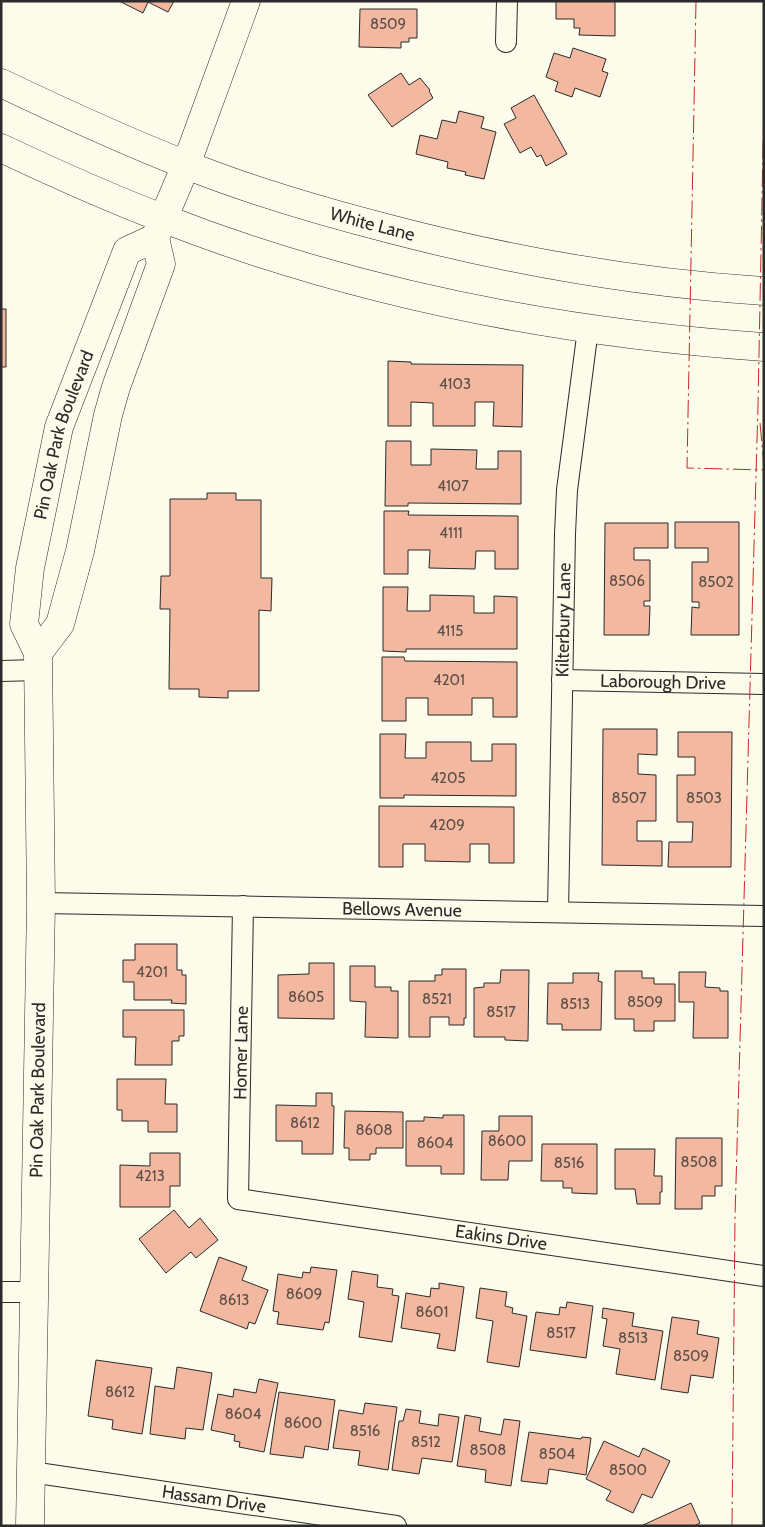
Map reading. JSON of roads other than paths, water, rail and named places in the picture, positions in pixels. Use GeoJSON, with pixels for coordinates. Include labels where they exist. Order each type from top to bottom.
{"type":"FeatureCollection","features":[{"type":"Feature","properties":{"kind":"street"},"geometry":{"type":"LineString","coordinates":[[159,228],[186,165],[246,1]]}},
{"type":"Feature","properties":{"kind":"street"},"geometry":{"type":"LineString","coordinates":[[506,42],[507,1]]}},
{"type":"Feature","properties":{"kind":"street","name":"White Lane"},"geometry":{"type":"LineString","coordinates":[[1,83],[94,127],[186,165],[286,200],[353,220],[456,247],[611,276],[716,288],[764,291]]}},
{"type":"Feature","properties":{"kind":"street"},"geometry":{"type":"LineString","coordinates":[[1,148],[71,181],[159,228],[263,253],[330,274],[433,300],[588,329],[693,342],[764,347]]}},
{"type":"Feature","properties":{"kind":"street","name":"Pin Oak Park Boulevard"},"geometry":{"type":"LineString","coordinates":[[38,662],[60,624],[80,551],[108,415],[116,387],[161,264],[159,228]]}},
{"type":"Feature","properties":{"kind":"street","name":"Pin Oak Park Boulevard"},"geometry":{"type":"LineString","coordinates":[[30,1526],[41,903],[38,662],[24,624],[30,568],[59,427],[127,251],[159,228]]}},
{"type":"Feature","properties":{"kind":"street","name":"Kilterbury Lane"},"geometry":{"type":"LineString","coordinates":[[558,912],[565,534],[568,490],[588,329]]}},
{"type":"Feature","properties":{"kind":"street"},"geometry":{"type":"LineString","coordinates":[[1,671],[38,662]]}},
{"type":"Feature","properties":{"kind":"street","name":"Laborough Drive"},"geometry":{"type":"LineString","coordinates":[[562,680],[764,684]]}},
{"type":"Feature","properties":{"kind":"street","name":"Bellows Avenue"},"geometry":{"type":"LineString","coordinates":[[41,903],[764,916]]}},
{"type":"Feature","properties":{"kind":"street","name":"Homer Lane"},"geometry":{"type":"LineString","coordinates":[[238,1199],[243,906]]}},
{"type":"Feature","properties":{"kind":"street","name":"Eakins Drive"},"geometry":{"type":"LineString","coordinates":[[238,1199],[764,1276]]}},
{"type":"Feature","properties":{"kind":"street"},"geometry":{"type":"LineString","coordinates":[[1,1292],[34,1292]]}},
{"type":"Feature","properties":{"kind":"street","name":"Hassam Drive"},"geometry":{"type":"LineString","coordinates":[[31,1472],[396,1526]]}}]}
